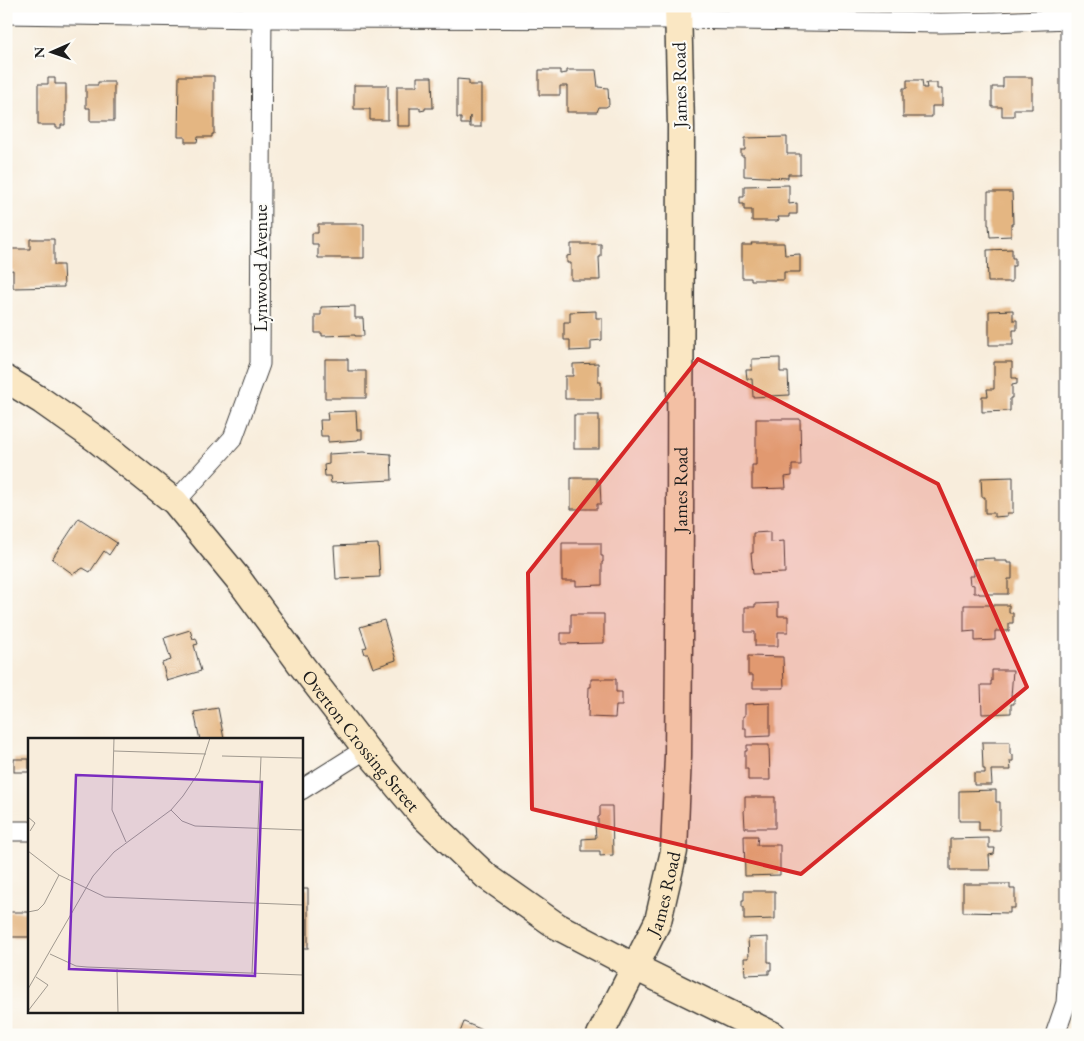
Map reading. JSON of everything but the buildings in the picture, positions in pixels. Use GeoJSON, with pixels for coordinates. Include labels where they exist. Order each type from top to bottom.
{"type":"FeatureCollection","features":[{"type":"Feature","properties":{"kind":"main road","name":"James Road"},"geometry":{"type":"LineString","coordinates":[[600,1035],[658,921],[674,851],[678,756],[680,524],[681,126],[678,12]]}},
{"type":"Feature","properties":{"kind":"main road","name":"Overton Crossing Street"},"geometry":{"type":"LineString","coordinates":[[6,379],[42,401],[96,439],[175,502],[239,580],[366,749],[421,814],[486,876],[557,926],[773,1035]]}},
{"type":"Feature","properties":{"kind":"street","name":"Lynwood Avenue"},"geometry":{"type":"LineString","coordinates":[[175,502],[233,438],[260,364],[262,12]]}},
{"type":"Feature","properties":{"kind":"street"},"geometry":{"type":"LineString","coordinates":[[6,14],[678,12],[941,23],[1070,13],[1070,942],[1066,1003],[1055,1035]]}},
{"type":"Feature","properties":{"kind":"street"},"geometry":{"type":"LineString","coordinates":[[302,789],[366,749]]}},
{"type":"Feature","properties":{"kind":"street"},"geometry":{"type":"LineString","coordinates":[[6,831],[28,831]]}},
{"type":"Feature","properties":{"kind":"highlighted area"},"geometry":{"type":"Polygon","coordinates":[[[698,359],[938,484],[1027,687],[801,874],[532,809],[528,573],[698,359]]]}}]}
